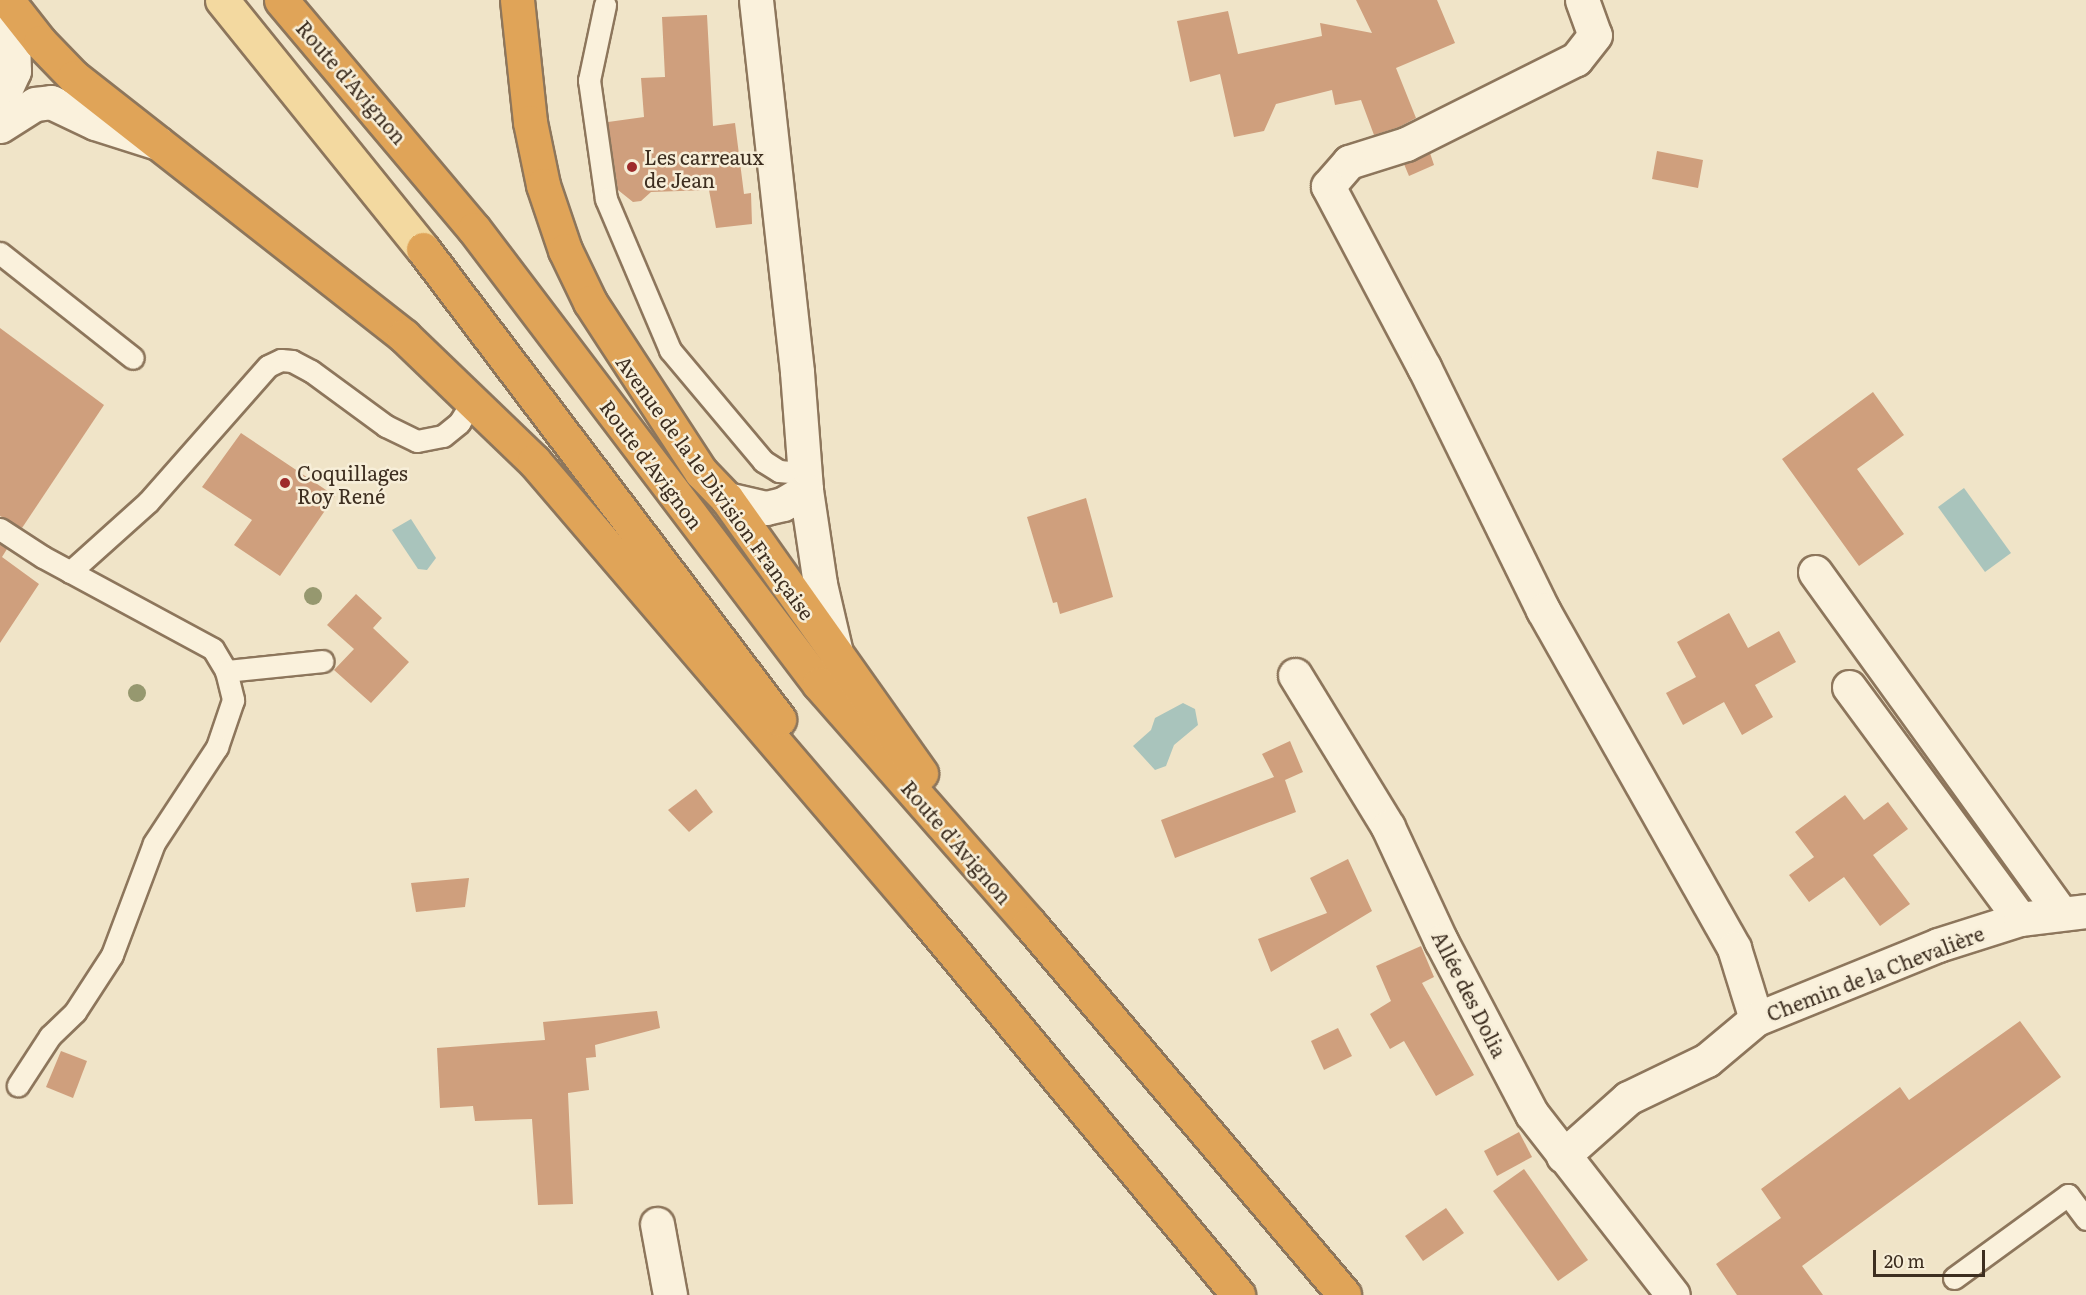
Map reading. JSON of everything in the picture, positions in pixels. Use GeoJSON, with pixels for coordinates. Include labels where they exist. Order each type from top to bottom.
{"type":"FeatureCollection","features":[{"type":"Feature","properties":{"kind":"highway","name":"Route d'Avignon"},"geometry":{"type":"LineString","coordinates":[[281,0],[474,229],[819,684],[1029,924]]}},
{"type":"Feature","properties":{"kind":"highway","name":"Avenue de la 1e Division Française"},"geometry":{"type":"LineString","coordinates":[[517,0],[530,122],[543,185],[565,250],[618,350],[701,472],[727,500],[1029,924]]}},
{"type":"Feature","properties":{"kind":"highway"},"geometry":{"type":"LineString","coordinates":[[10,4],[74,77],[404,336],[534,461],[922,914],[1238,1295]]}},
{"type":"Feature","properties":{"kind":"highway"},"geometry":{"type":"LineString","coordinates":[[423,249],[789,731],[922,914]]}},
{"type":"Feature","properties":{"kind":"highway"},"geometry":{"type":"LineString","coordinates":[[1029,924],[1344,1295]]}},
{"type":"Feature","properties":{"kind":"main road"},"geometry":{"type":"LineString","coordinates":[[222,0],[423,249]]}},
{"type":"Feature","properties":{"kind":"street"},"geometry":{"type":"LineString","coordinates":[[756,0],[797,372],[805,481],[820,584],[837,655]]}},
{"type":"Feature","properties":{"kind":"street"},"geometry":{"type":"LineString","coordinates":[[1582,0],[1595,35],[1576,59],[1406,144],[1349,162],[1328,186],[1424,367],[1543,610],[1734,948],[1756,1019]]}},
{"type":"Feature","properties":{"kind":"street"},"geometry":{"type":"LineString","coordinates":[[0,101],[14,71],[10,4]]}},
{"type":"Feature","properties":{"kind":"street"},"geometry":{"type":"LineString","coordinates":[[0,126],[35,104],[51,102],[95,123],[159,144]]}},
{"type":"Feature","properties":{"kind":"street"},"geometry":{"type":"LineString","coordinates":[[727,500],[766,508],[783,504],[805,481]]}},
{"type":"Feature","properties":{"kind":"street"},"geometry":{"type":"LineString","coordinates":[[1815,572],[2074,912]]}},
{"type":"Feature","properties":{"kind":"street","name":"Allée des Dolia"},"geometry":{"type":"LineString","coordinates":[[1295,675],[1388,827],[1441,941],[1532,1114],[1673,1295]]}},
{"type":"Feature","properties":{"kind":"street"},"geometry":{"type":"LineString","coordinates":[[1849,687],[2020,919]]}},
{"type":"Feature","properties":{"kind":"street","name":"Chemin de la Chevalière"},"geometry":{"type":"LineString","coordinates":[[1563,1156],[1628,1098],[1707,1060],[1756,1019],[1938,945],[2020,919],[2074,912]]}},
{"type":"Feature","properties":{"kind":"street"},"geometry":{"type":"LineString","coordinates":[[657,1224],[670,1295]]}},
{"type":"Feature","properties":{"kind":"lane"},"geometry":{"type":"LineString","coordinates":[[605,5],[589,80],[606,199],[670,350],[763,461],[779,471],[805,481]]}},
{"type":"Feature","properties":{"kind":"lane"},"geometry":{"type":"LineString","coordinates":[[0,253],[133,358]]}},
{"type":"Feature","properties":{"kind":"lane"},"geometry":{"type":"LineString","coordinates":[[70,572],[148,502],[268,366],[280,360],[292,361],[311,371],[386,426],[417,441],[443,436],[459,423],[466,412],[467,396]]}},
{"type":"Feature","properties":{"kind":"lane"},"geometry":{"type":"LineString","coordinates":[[0,529],[70,572],[213,649],[226,671],[234,700],[217,747],[154,843],[112,955],[75,1012],[50,1036],[18,1085]]}},
{"type":"Feature","properties":{"kind":"lane"},"geometry":{"type":"LineString","coordinates":[[226,671],[322,661]]}},
{"type":"Feature","properties":{"kind":"lane"},"geometry":{"type":"LineString","coordinates":[[1954,1278],[2068,1195],[2086,1219]]}},
{"type":"Feature","properties":{"kind":"water"},"geometry":{"type":"Polygon","coordinates":[[[1964,488],[2011,553],[1985,572],[1938,507],[1964,488]]]}},
{"type":"Feature","properties":{"kind":"water"},"geometry":{"type":"Polygon","coordinates":[[[411,519],[436,558],[427,570],[418,569],[392,530],[411,519]]]}},
{"type":"Feature","properties":{"kind":"water"},"geometry":{"type":"Polygon","coordinates":[[[1183,703],[1195,709],[1198,725],[1174,745],[1166,766],[1155,770],[1133,746],[1151,730],[1155,718],[1183,703]]]}},
{"type":"Feature","properties":{"kind":"building"},"geometry":{"type":"Polygon","coordinates":[[[1356,0],[1437,0],[1455,43],[1396,68],[1416,118],[1399,127],[1374,135],[1361,100],[1335,105],[1332,90],[1276,104],[1264,131],[1234,137],[1220,74],[1190,82],[1177,21],[1228,11],[1238,54],[1322,36],[1320,23],[1372,33],[1356,0]]]}},
{"type":"Feature","properties":{"kind":"building"},"geometry":{"type":"Polygon","coordinates":[[[707,15],[713,126],[735,123],[744,194],[751,193],[752,224],[716,228],[709,190],[651,192],[641,201],[633,202],[618,190],[608,122],[644,117],[641,78],[665,77],[662,17],[707,15]]]}},
{"type":"Feature","properties":{"kind":"building"},"geometry":{"type":"Polygon","coordinates":[[[1657,151],[1703,160],[1698,188],[1652,179],[1657,151]]]}},
{"type":"Feature","properties":{"kind":"building"},"geometry":{"type":"Polygon","coordinates":[[[1430,153],[1434,165],[1409,176],[1404,164],[1430,153]]]}},
{"type":"Feature","properties":{"kind":"building"},"geometry":{"type":"Polygon","coordinates":[[[0,328],[104,405],[22,528],[0,516],[0,328]]]}},
{"type":"Feature","properties":{"kind":"building"},"geometry":{"type":"Polygon","coordinates":[[[1873,392],[1904,435],[1857,469],[1904,534],[1859,566],[1782,459],[1873,392]]]}},
{"type":"Feature","properties":{"kind":"building"},"geometry":{"type":"Polygon","coordinates":[[[241,433],[335,496],[280,576],[234,545],[252,520],[202,487],[241,433]]]}},
{"type":"Feature","properties":{"kind":"building"},"geometry":{"type":"Polygon","coordinates":[[[1086,498],[1113,597],[1060,614],[1057,602],[1053,603],[1027,517],[1086,498]]]}},
{"type":"Feature","properties":{"kind":"building"},"geometry":{"type":"Polygon","coordinates":[[[0,544],[7,549],[2,557],[39,584],[0,643],[0,544]]]}},
{"type":"Feature","properties":{"kind":"building"},"geometry":{"type":"Polygon","coordinates":[[[356,594],[382,618],[373,628],[409,662],[371,703],[334,670],[354,649],[327,625],[356,594]]]}},
{"type":"Feature","properties":{"kind":"building"},"geometry":{"type":"Polygon","coordinates":[[[1729,613],[1748,648],[1779,631],[1796,662],[1755,685],[1773,717],[1742,735],[1724,702],[1683,725],[1666,693],[1696,677],[1677,642],[1729,613]]]}},
{"type":"Feature","properties":{"kind":"building"},"geometry":{"type":"Polygon","coordinates":[[[1290,741],[1303,772],[1285,780],[1296,812],[1175,858],[1161,820],[1274,777],[1262,754],[1290,741]]]}},
{"type":"Feature","properties":{"kind":"building"},"geometry":{"type":"Polygon","coordinates":[[[696,789],[713,812],[689,832],[668,810],[696,789]]]}},
{"type":"Feature","properties":{"kind":"building"},"geometry":{"type":"Polygon","coordinates":[[[1845,795],[1864,820],[1888,802],[1908,829],[1873,855],[1910,904],[1880,926],[1844,877],[1809,902],[1789,875],[1814,857],[1795,832],[1845,795]]]}},
{"type":"Feature","properties":{"kind":"building"},"geometry":{"type":"Polygon","coordinates":[[[1348,859],[1372,911],[1271,972],[1258,939],[1327,913],[1310,878],[1348,859]]]}},
{"type":"Feature","properties":{"kind":"building"},"geometry":{"type":"Polygon","coordinates":[[[469,878],[465,907],[416,912],[411,883],[469,878]]]}},
{"type":"Feature","properties":{"kind":"building"},"geometry":{"type":"Polygon","coordinates":[[[1421,946],[1434,977],[1422,983],[1474,1075],[1436,1096],[1404,1041],[1390,1049],[1370,1014],[1391,1001],[1376,966],[1421,946]]]}},
{"type":"Feature","properties":{"kind":"building"},"geometry":{"type":"Polygon","coordinates":[[[657,1011],[660,1028],[595,1045],[596,1057],[586,1058],[589,1090],[568,1093],[573,1204],[538,1205],[532,1119],[475,1121],[473,1106],[440,1108],[437,1048],[545,1040],[543,1022],[657,1011]]]}},
{"type":"Feature","properties":{"kind":"building"},"geometry":{"type":"Polygon","coordinates":[[[2020,1021],[2061,1077],[1802,1266],[1823,1295],[1737,1295],[1716,1264],[1781,1218],[1761,1189],[1900,1087],[1909,1100],[2020,1021]]]}},
{"type":"Feature","properties":{"kind":"building"},"geometry":{"type":"Polygon","coordinates":[[[1338,1028],[1352,1056],[1324,1070],[1311,1041],[1338,1028]]]}},
{"type":"Feature","properties":{"kind":"building"},"geometry":{"type":"Polygon","coordinates":[[[61,1051],[87,1061],[73,1098],[46,1087],[61,1051]]]}},
{"type":"Feature","properties":{"kind":"building"},"geometry":{"type":"Polygon","coordinates":[[[1519,1132],[1532,1157],[1497,1176],[1484,1151],[1519,1132]]]}},
{"type":"Feature","properties":{"kind":"building"},"geometry":{"type":"Polygon","coordinates":[[[1524,1169],[1588,1260],[1558,1281],[1493,1191],[1524,1169]]]}},
{"type":"Feature","properties":{"kind":"building"},"geometry":{"type":"Polygon","coordinates":[[[1446,1208],[1464,1233],[1423,1261],[1405,1236],[1446,1208]]]}},
{"type":"Feature","properties":{"kind":"place","name":"Les carreaux de Jean"},"geometry":{"type":"Point","coordinates":[632,167]}},
{"type":"Feature","properties":{"kind":"place","name":"Coquillages Roy René"},"geometry":{"type":"Point","coordinates":[285,483]}}]}
